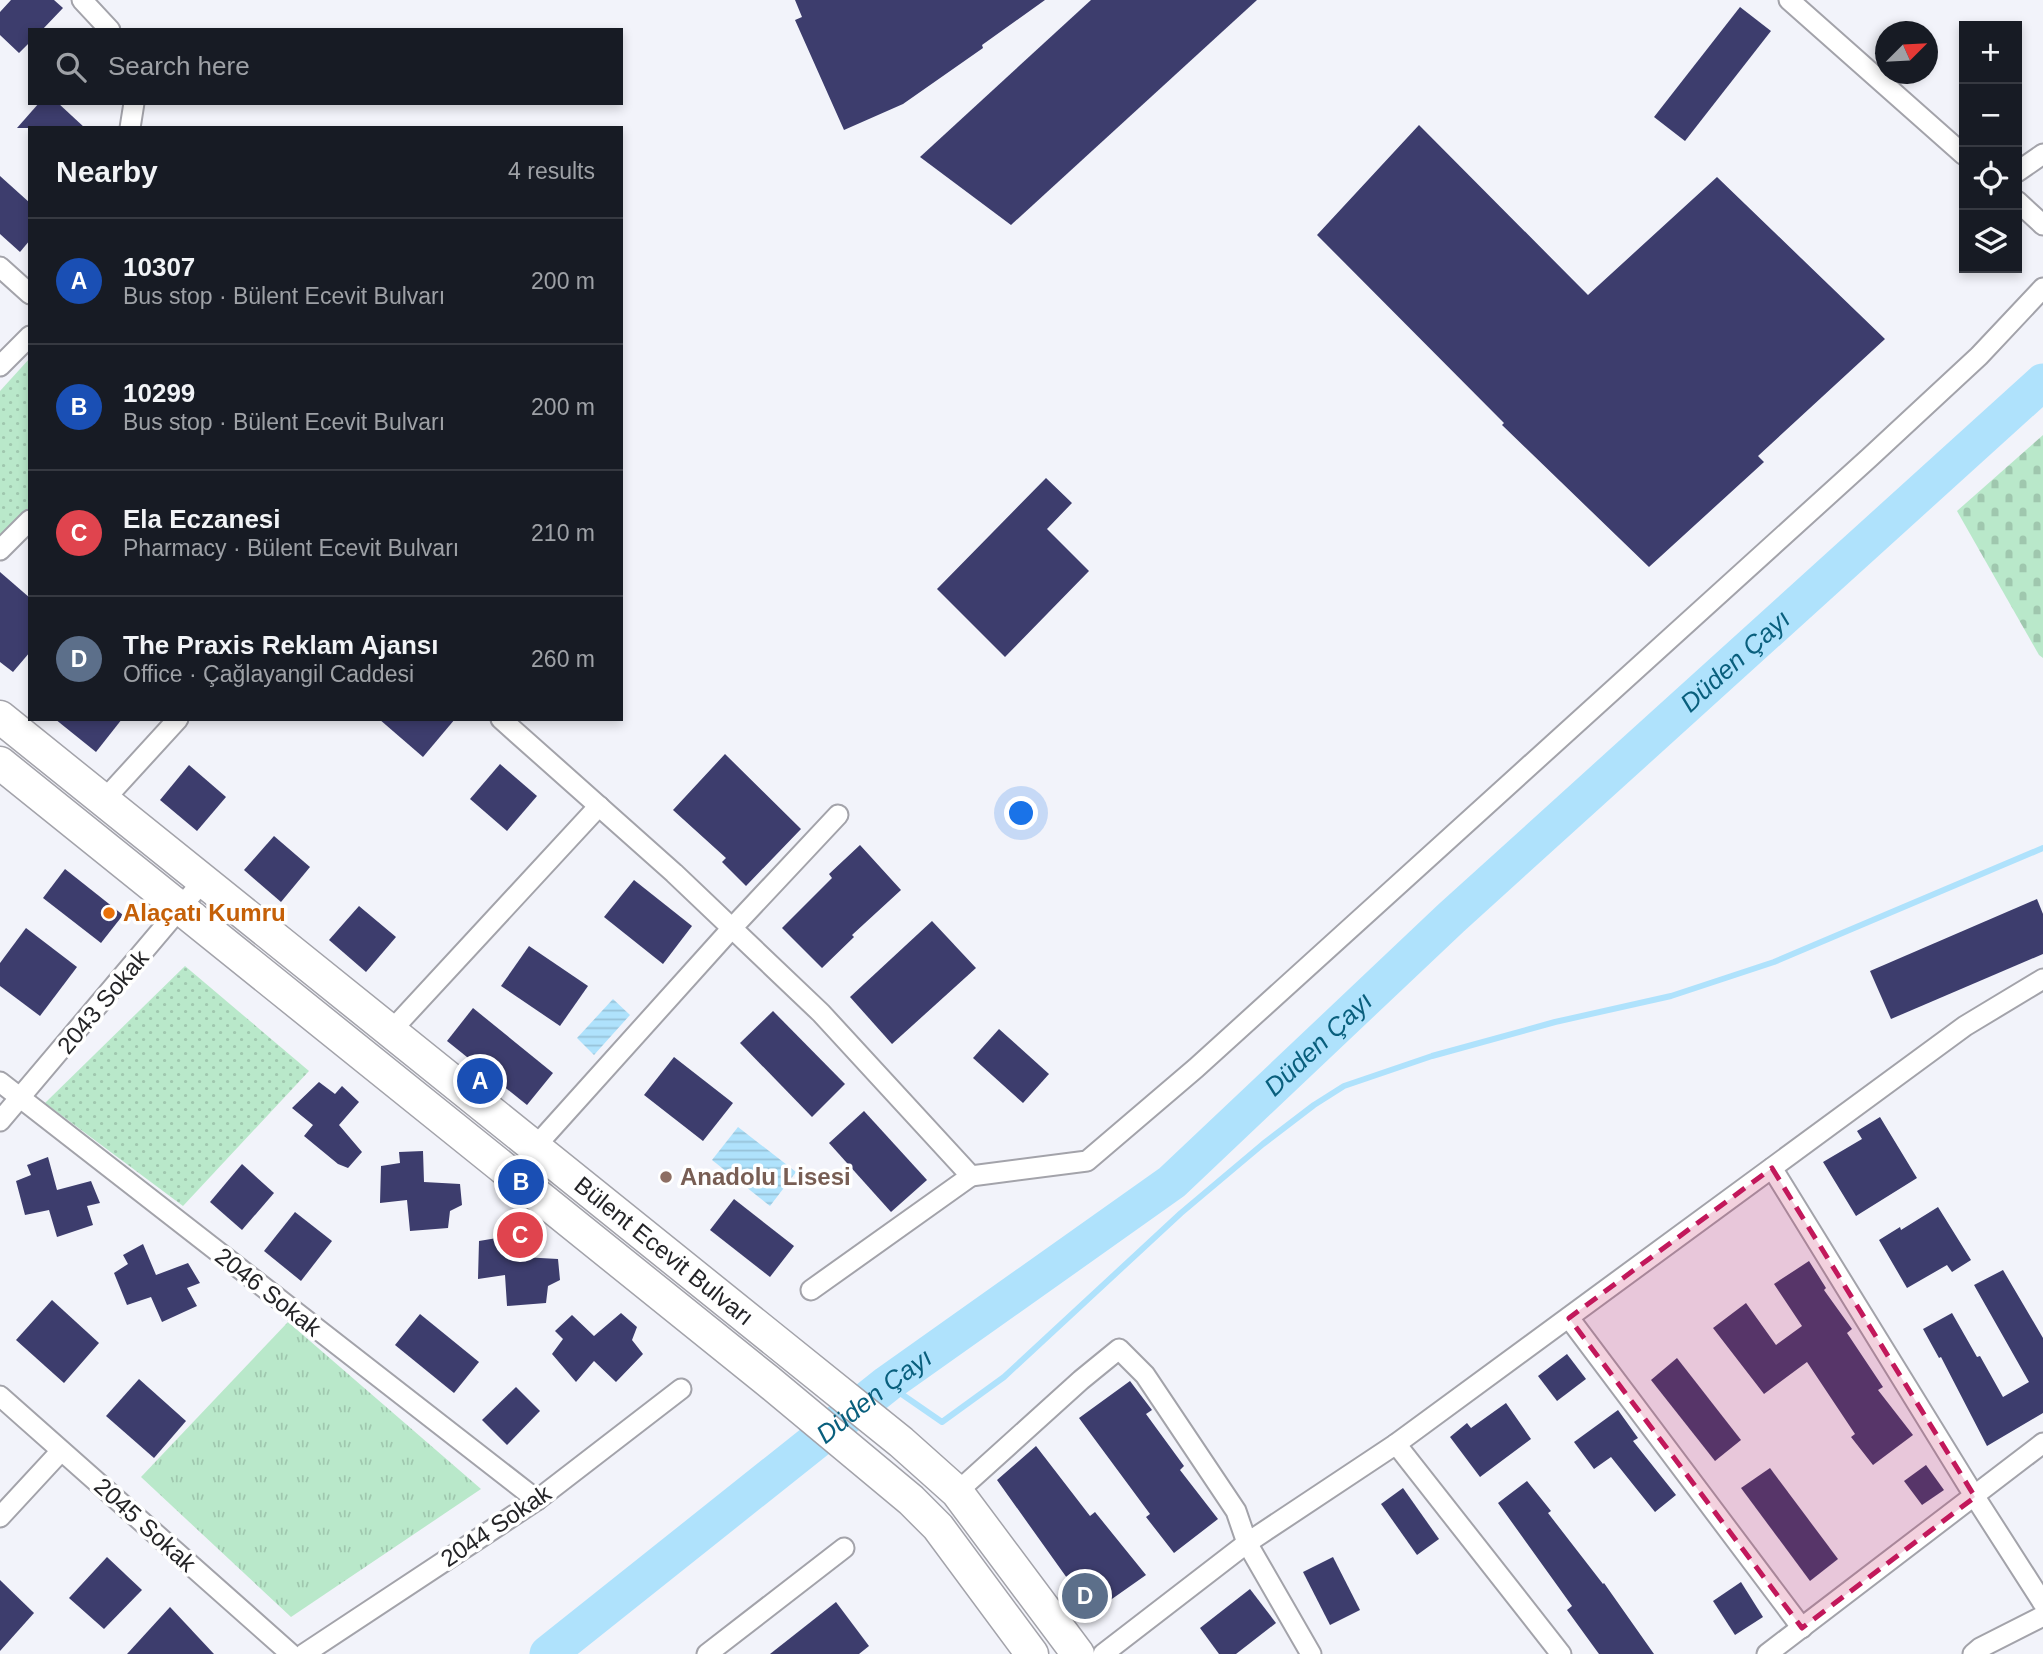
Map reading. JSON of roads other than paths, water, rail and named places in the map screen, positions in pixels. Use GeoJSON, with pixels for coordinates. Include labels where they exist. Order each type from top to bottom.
{"type":"FeatureCollection","features":[{"type":"Feature","properties":{"kind":"main road","name":"Bülent Ecevit Bulvarı"},"geometry":{"type":"LineString","coordinates":[[0,718],[901,1443],[957,1492],[1078,1654]]}},
{"type":"Feature","properties":{"kind":"main road","name":"Bülent Ecevit Bulvarı"},"geometry":{"type":"LineString","coordinates":[[0,763],[768,1381],[911,1500],[938,1527],[1032,1654]]}},
{"type":"Feature","properties":{"kind":"street"},"geometry":{"type":"LineString","coordinates":[[82,0],[108,28]]}},
{"type":"Feature","properties":{"kind":"street"},"geometry":{"type":"LineString","coordinates":[[1789,0],[1959,151]]}},
{"type":"Feature","properties":{"kind":"street"},"geometry":{"type":"LineString","coordinates":[[130,126],[134,105]]}},
{"type":"Feature","properties":{"kind":"street"},"geometry":{"type":"LineString","coordinates":[[2022,169],[2043,154]]}},
{"type":"Feature","properties":{"kind":"street"},"geometry":{"type":"LineString","coordinates":[[2022,206],[2043,225]]}},
{"type":"Feature","properties":{"kind":"street"},"geometry":{"type":"LineString","coordinates":[[0,267],[28,292]]}},
{"type":"Feature","properties":{"kind":"street"},"geometry":{"type":"LineString","coordinates":[[811,1290],[971,1176],[1087,1161],[1196,1068],[1859,467],[1979,356],[2043,288]]}},
{"type":"Feature","properties":{"kind":"street"},"geometry":{"type":"LineString","coordinates":[[0,366],[28,338]]}},
{"type":"Feature","properties":{"kind":"street"},"geometry":{"type":"LineString","coordinates":[[0,551],[28,522]]}},
{"type":"Feature","properties":{"kind":"street"},"geometry":{"type":"LineString","coordinates":[[103,801],[176,721]]}},
{"type":"Feature","properties":{"kind":"street"},"geometry":{"type":"LineString","coordinates":[[503,721],[732,928],[821,1013],[971,1176]]}},
{"type":"Feature","properties":{"kind":"street"},"geometry":{"type":"LineString","coordinates":[[390,1032],[599,806]]}},
{"type":"Feature","properties":{"kind":"street"},"geometry":{"type":"LineString","coordinates":[[534,1148],[838,815]]}},
{"type":"Feature","properties":{"kind":"street","name":"2043 Sokak"},"geometry":{"type":"LineString","coordinates":[[0,1121],[203,881]]}},
{"type":"Feature","properties":{"kind":"street"},"geometry":{"type":"LineString","coordinates":[[1103,1654],[1247,1543],[1396,1444],[1965,1026],[2043,979]]}},
{"type":"Feature","properties":{"kind":"street","name":"2046 Sokak"},"geometry":{"type":"LineString","coordinates":[[0,1082],[537,1500]]}},
{"type":"Feature","properties":{"kind":"street"},"geometry":{"type":"LineString","coordinates":[[1772,1168],[2043,1603]]}},
{"type":"Feature","properties":{"kind":"street"},"geometry":{"type":"LineString","coordinates":[[1569,1318],[1802,1628]]}},
{"type":"Feature","properties":{"kind":"street"},"geometry":{"type":"LineString","coordinates":[[957,1492],[1080,1380],[1119,1349],[1145,1375],[1236,1511],[1247,1543],[1311,1654]]}},
{"type":"Feature","properties":{"kind":"street","name":"2044 Sokak"},"geometry":{"type":"LineString","coordinates":[[304,1654],[537,1500],[681,1389]]}},
{"type":"Feature","properties":{"kind":"street","name":"2045 Sokak"},"geometry":{"type":"LineString","coordinates":[[0,1396],[291,1654]]}},
{"type":"Feature","properties":{"kind":"street"},"geometry":{"type":"LineString","coordinates":[[1768,1654],[2043,1443]]}},
{"type":"Feature","properties":{"kind":"street"},"geometry":{"type":"LineString","coordinates":[[1396,1444],[1561,1654]]}},
{"type":"Feature","properties":{"kind":"street"},"geometry":{"type":"LineString","coordinates":[[0,1517],[61,1451]]}},
{"type":"Feature","properties":{"kind":"street"},"geometry":{"type":"LineString","coordinates":[[707,1654],[844,1548]]}},
{"type":"Feature","properties":{"kind":"street"},"geometry":{"type":"LineString","coordinates":[[1973,1654],[2043,1616]]}},
{"type":"Feature","properties":{"kind":"water"},"geometry":{"type":"Polygon","coordinates":[[[613,999],[630,1015],[594,1055],[577,1038],[613,999]]]}},
{"type":"Feature","properties":{"kind":"water"},"geometry":{"type":"Polygon","coordinates":[[[738,1127],[796,1172],[770,1206],[712,1160],[738,1127]]]}},
{"type":"Feature","properties":{"kind":"waterway","name":"Düden Çayı"},"geometry":{"type":"LineString","coordinates":[[548,1654],[887,1384],[1172,1182],[1451,918],[2043,382]]}},
{"type":"Feature","properties":{"kind":"waterway"},"geometry":{"type":"LineString","coordinates":[[887,1384],[942,1422],[1004,1377],[1181,1213],[1263,1144],[1344,1086],[1432,1056],[1555,1022],[1671,996],[1774,962],[2043,848]]}},
{"type":"Feature","properties":{"kind":"place","name":"Alaçatı Kumru"},"geometry":{"type":"Point","coordinates":[109,913]}},
{"type":"Feature","properties":{"kind":"place","name":"10307"},"geometry":{"type":"Point","coordinates":[480,1081]}},
{"type":"Feature","properties":{"kind":"place","name":"Anadolu Lisesi"},"geometry":{"type":"Point","coordinates":[666,1177]}},
{"type":"Feature","properties":{"kind":"place","name":"10299"},"geometry":{"type":"Point","coordinates":[521,1182]}},
{"type":"Feature","properties":{"kind":"place","name":"Ela Eczanesi"},"geometry":{"type":"Point","coordinates":[520,1235]}},
{"type":"Feature","properties":{"kind":"place","name":"The Praxis Reklam Ajansı"},"geometry":{"type":"Point","coordinates":[1085,1596]}}]}
